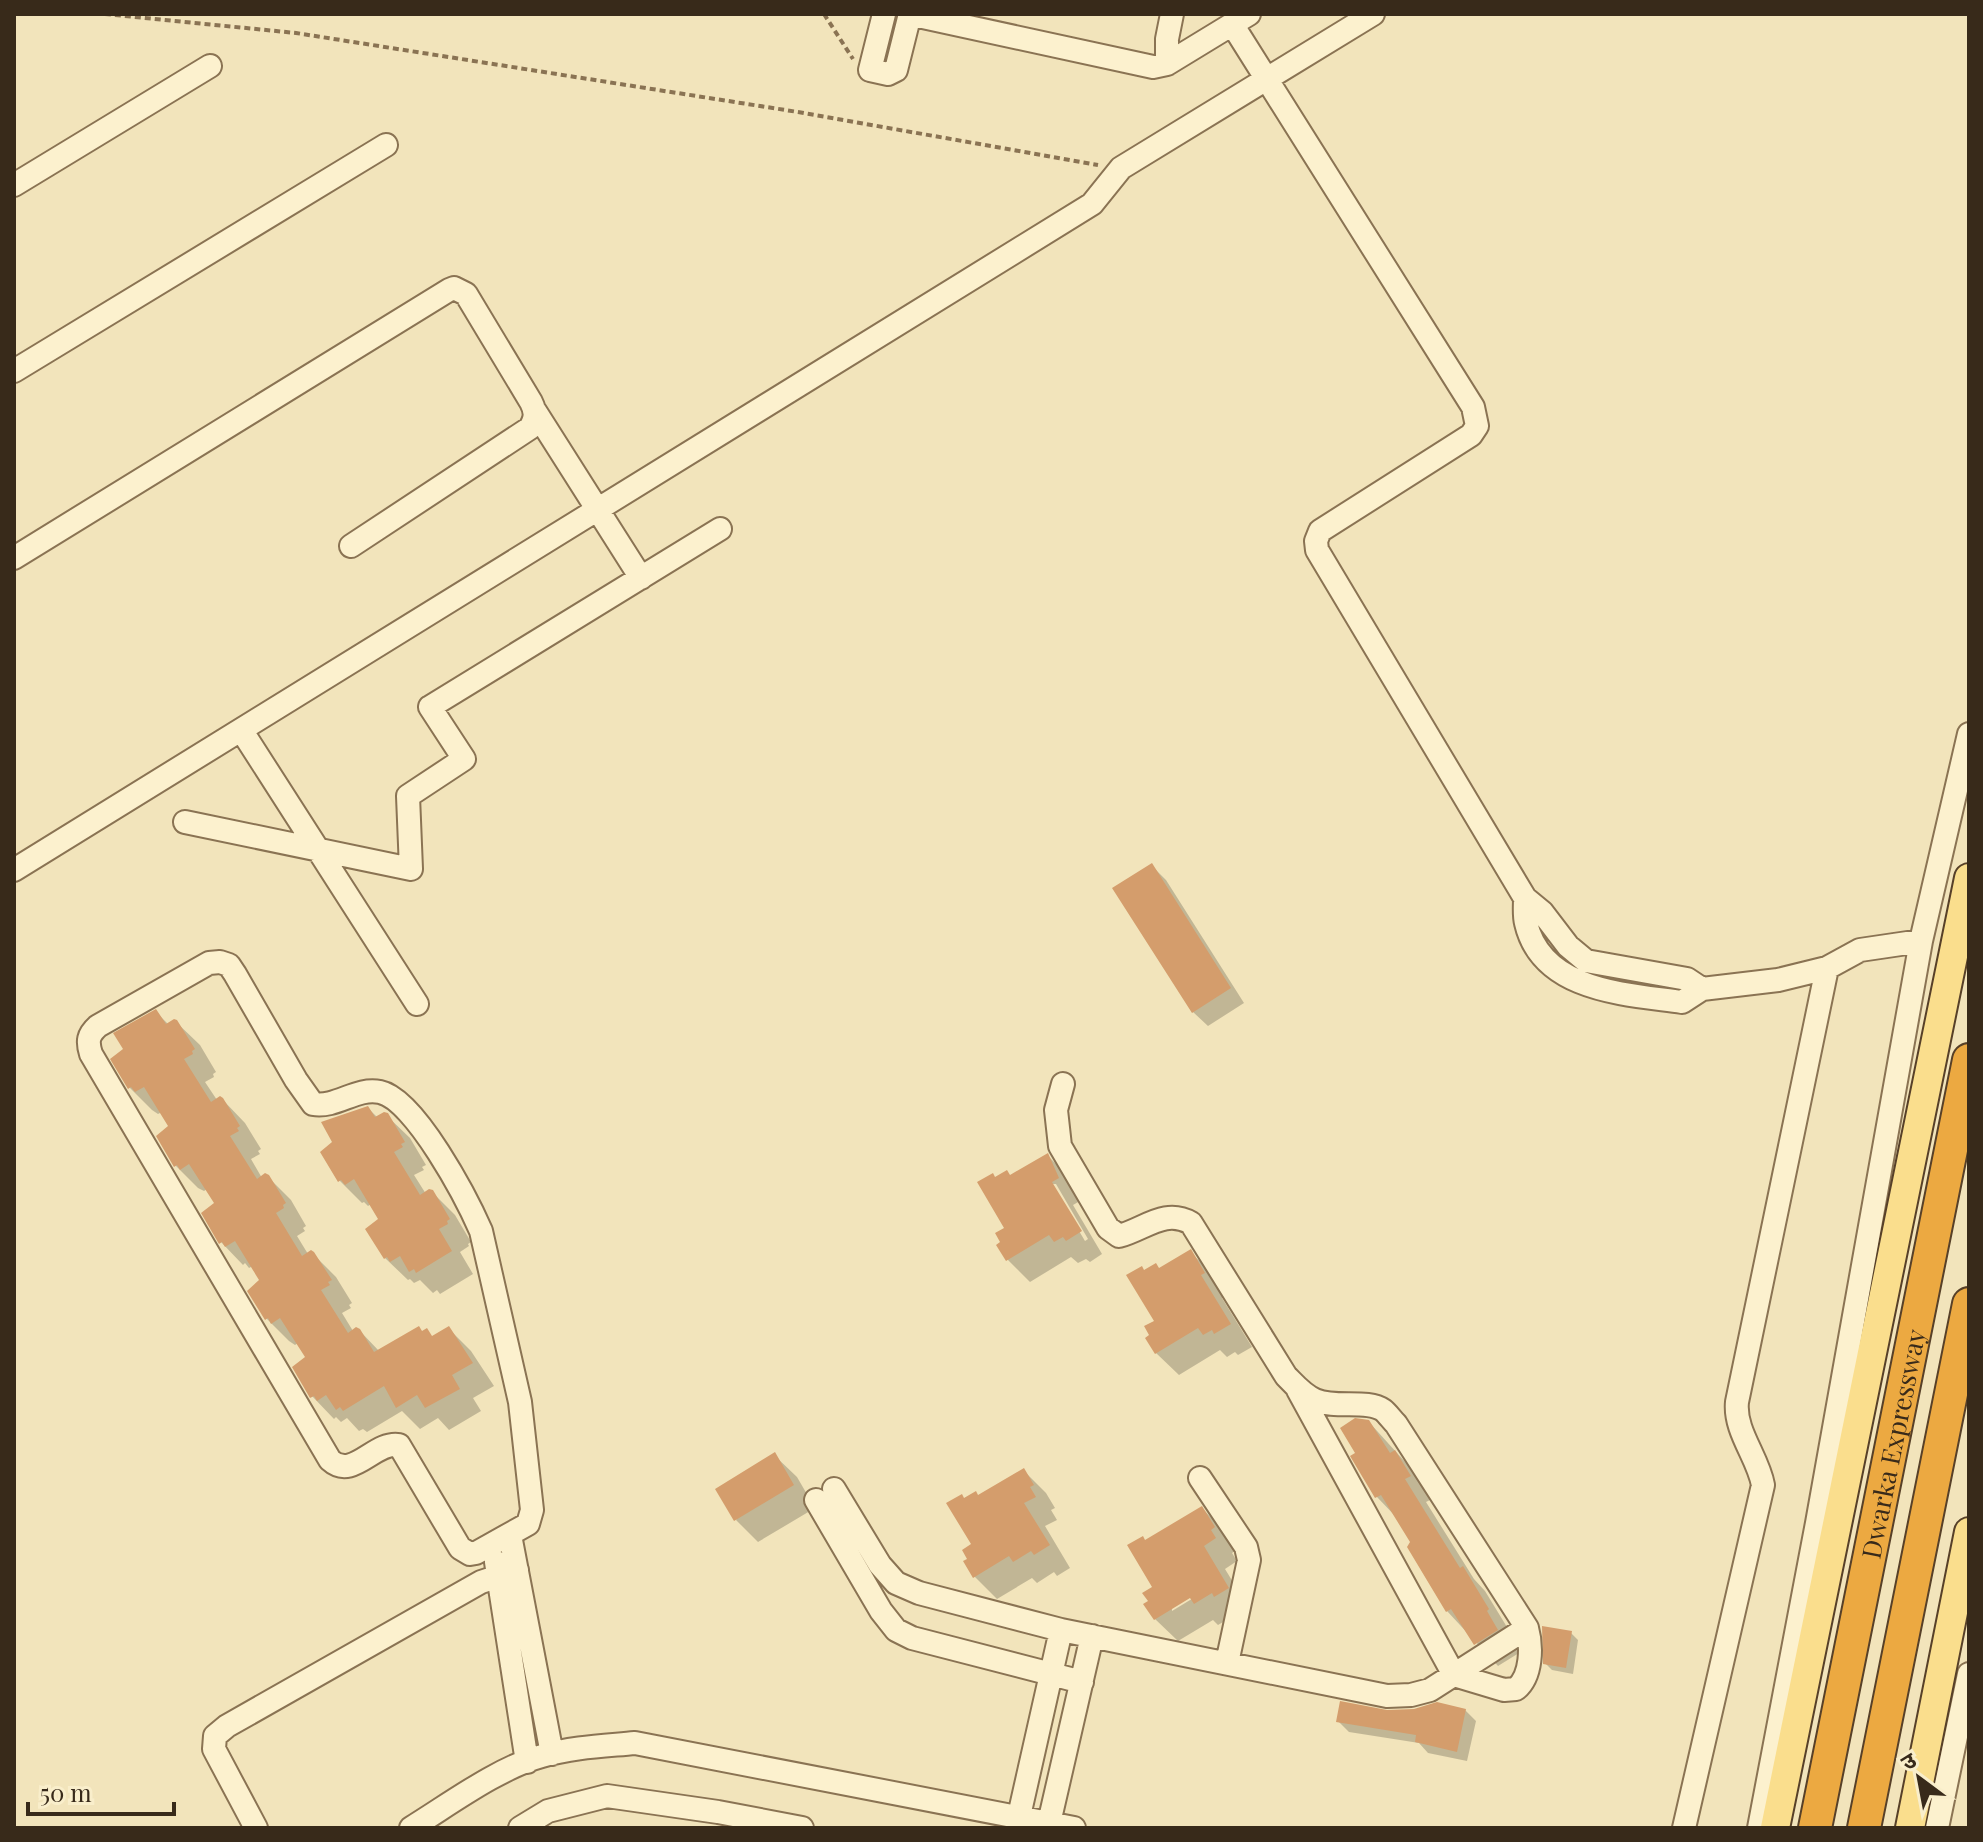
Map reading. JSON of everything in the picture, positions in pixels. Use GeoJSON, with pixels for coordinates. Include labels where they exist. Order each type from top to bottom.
{"type":"FeatureCollection","features":[{"type":"Feature","properties":{"kind":"highway","name":"Dwarka Expressway"},"geometry":{"type":"LineString","coordinates":[[1815,1828],[1969,1060]]}},
{"type":"Feature","properties":{"kind":"highway","name":"Dwarka Expressway"},"geometry":{"type":"LineString","coordinates":[[1864,1828],[1969,1304]]}},
{"type":"Feature","properties":{"kind":"main road"},"geometry":{"type":"LineString","coordinates":[[1775,1828],[1969,878]]}},
{"type":"Feature","properties":{"kind":"main road"},"geometry":{"type":"LineString","coordinates":[[1910,1828],[1969,1532]]}},
{"type":"Feature","properties":{"kind":"street"},"geometry":{"type":"LineString","coordinates":[[884,14],[870,70],[888,74],[896,70],[909,14],[1153,67],[1167,64],[1241,19],[1267,79],[1476,416],[1477,426],[1471,435],[1320,531],[1317,550],[1525,898],[1542,912],[1568,946],[1586,961],[1687,979],[1702,989],[1747,985],[1827,968],[1860,950],[1921,941]]}},
{"type":"Feature","properties":{"kind":"street"},"geometry":{"type":"LineString","coordinates":[[1167,64],[1167,39],[1172,14]]}},
{"type":"Feature","properties":{"kind":"street"},"geometry":{"type":"LineString","coordinates":[[14,870],[1092,204],[1121,168],[1373,14]]}},
{"type":"Feature","properties":{"kind":"street"},"geometry":{"type":"LineString","coordinates":[[14,185],[210,66]]}},
{"type":"Feature","properties":{"kind":"street"},"geometry":{"type":"LineString","coordinates":[[14,371],[386,145]]}},
{"type":"Feature","properties":{"kind":"street"},"geometry":{"type":"LineString","coordinates":[[14,558],[454,288],[466,294],[535,411],[641,578]]}},
{"type":"Feature","properties":{"kind":"street"},"geometry":{"type":"LineString","coordinates":[[351,546],[530,428],[535,420],[535,411]]}},
{"type":"Feature","properties":{"kind":"street"},"geometry":{"type":"LineString","coordinates":[[185,822],[411,869],[408,796],[464,759],[430,707],[720,529]]}},
{"type":"Feature","properties":{"kind":"street"},"geometry":{"type":"LineString","coordinates":[[1759,1828],[1820,1508],[1921,941],[1969,734]]}},
{"type":"Feature","properties":{"kind":"street"},"geometry":{"type":"LineString","coordinates":[[247,739],[417,1004]]}},
{"type":"Feature","properties":{"kind":"street"},"geometry":{"type":"LineString","coordinates":[[220,962],[229,965],[235,974],[313,1104],[325,1106],[367,1091],[383,1092],[418,1120],[472,1209],[481,1231],[520,1402],[532,1515],[528,1524],[502,1540],[470,1554],[460,1548],[399,1445],[388,1445],[346,1468],[336,1466],[330,1460],[91,1054],[88,1043],[91,1033],[98,1026],[209,963],[220,962]]}},
{"type":"Feature","properties":{"kind":"street"},"geometry":{"type":"LineString","coordinates":[[1684,1828],[1763,1485],[1759,1466],[1739,1423],[1737,1402],[1827,968]]}},
{"type":"Feature","properties":{"kind":"street"},"geometry":{"type":"LineString","coordinates":[[1063,1084],[1056,1110],[1060,1146],[1108,1228],[1119,1236],[1170,1216],[1191,1223],[1286,1376],[1296,1386],[1316,1400],[1342,1407],[1367,1405],[1382,1409],[1396,1424],[1527,1628],[1530,1639],[1522,1685],[1504,1690],[1454,1675],[1296,1386]]}},
{"type":"Feature","properties":{"kind":"street"},"geometry":{"type":"LineString","coordinates":[[1200,1478],[1246,1547],[1249,1560],[1227,1663]]}},
{"type":"Feature","properties":{"kind":"street"},"geometry":{"type":"LineString","coordinates":[[1082,1682],[912,1638],[896,1630],[881,1611],[825,1494],[896,1583],[919,1593],[1061,1630],[1387,1696],[1430,1690],[1527,1628]]}},
{"type":"Feature","properties":{"kind":"street"},"geometry":{"type":"LineString","coordinates":[[502,1540],[552,1754]]}},
{"type":"Feature","properties":{"kind":"street"},"geometry":{"type":"LineString","coordinates":[[508,1573],[527,1762]]}},
{"type":"Feature","properties":{"kind":"street"},"geometry":{"type":"LineString","coordinates":[[256,1828],[214,1749],[215,1736],[227,1726],[481,1582],[508,1573]]}},
{"type":"Feature","properties":{"kind":"street"},"geometry":{"type":"LineString","coordinates":[[1019,1816],[1061,1630]]}},
{"type":"Feature","properties":{"kind":"street"},"geometry":{"type":"LineString","coordinates":[[1049,1823],[1092,1636]]}},
{"type":"Feature","properties":{"kind":"street"},"geometry":{"type":"LineString","coordinates":[[1937,1828],[1969,1674]]}},
{"type":"Feature","properties":{"kind":"street"},"geometry":{"type":"LineString","coordinates":[[411,1828],[527,1762],[583,1747],[635,1743],[1074,1828]]}},
{"type":"Feature","properties":{"kind":"street"},"geometry":{"type":"LineString","coordinates":[[520,1828],[548,1811],[607,1796],[802,1828]]}},
{"type":"Feature","properties":{"kind":"path"},"geometry":{"type":"LineString","coordinates":[[105,14],[296,33],[782,110],[1121,168]]}},
{"type":"Feature","properties":{"kind":"path"},"geometry":{"type":"LineString","coordinates":[[824,14],[855,62],[870,70]]}},
{"type":"Feature","properties":{"kind":"building"},"geometry":{"type":"Polygon","coordinates":[[[1152,863],[1231,988],[1192,1013],[1112,888],[1152,863]]]}},
{"type":"Feature","properties":{"kind":"building"},"geometry":{"type":"Polygon","coordinates":[[[156,1009],[166,1024],[177,1020],[195,1049],[184,1059],[211,1102],[220,1096],[223,1098],[240,1126],[237,1128],[239,1131],[230,1136],[257,1179],[265,1173],[269,1175],[286,1203],[276,1213],[302,1256],[311,1250],[314,1252],[332,1280],[321,1290],[348,1333],[356,1327],[360,1329],[374,1352],[419,1326],[422,1331],[427,1328],[432,1336],[449,1326],[473,1363],[452,1375],[460,1389],[425,1408],[417,1395],[396,1408],[384,1386],[343,1411],[340,1407],[336,1410],[326,1395],[317,1401],[314,1396],[310,1398],[292,1367],[305,1357],[280,1318],[271,1324],[268,1318],[265,1320],[247,1291],[259,1280],[235,1241],[225,1247],[222,1242],[219,1244],[201,1213],[214,1203],[189,1164],[180,1170],[177,1165],[174,1167],[156,1136],[168,1126],[144,1087],[135,1092],[131,1087],[128,1089],[110,1059],[123,1049],[113,1033],[156,1009]]]}},
{"type":"Feature","properties":{"kind":"building"},"geometry":{"type":"Polygon","coordinates":[[[368,1106],[375,1117],[388,1113],[405,1142],[394,1152],[420,1195],[433,1190],[450,1219],[439,1229],[452,1251],[416,1273],[414,1269],[409,1272],[400,1256],[390,1262],[387,1257],[384,1259],[365,1229],[378,1219],[354,1179],[345,1185],[341,1180],[338,1182],[320,1152],[332,1142],[321,1122],[368,1106]]]}},
{"type":"Feature","properties":{"kind":"building"},"geometry":{"type":"Polygon","coordinates":[[[1048,1153],[1059,1178],[1052,1182],[1082,1231],[1066,1241],[1063,1237],[1054,1242],[1049,1235],[1006,1261],[996,1245],[1000,1242],[995,1233],[1004,1228],[977,1182],[993,1173],[995,1177],[1007,1170],[1010,1175],[1048,1153]]]}},
{"type":"Feature","properties":{"kind":"building"},"geometry":{"type":"Polygon","coordinates":[[[1191,1249],[1205,1273],[1201,1275],[1231,1324],[1214,1334],[1212,1330],[1203,1335],[1198,1328],[1155,1354],[1145,1338],[1149,1335],[1144,1326],[1154,1321],[1126,1275],[1142,1266],[1144,1270],[1156,1263],[1159,1268],[1191,1249]]]}},
{"type":"Feature","properties":{"kind":"building"},"geometry":{"type":"Polygon","coordinates":[[[1355,1418],[1369,1420],[1390,1453],[1395,1450],[1411,1476],[1405,1479],[1489,1609],[1487,1611],[1498,1630],[1474,1645],[1451,1609],[1446,1612],[1407,1547],[1410,1542],[1381,1495],[1375,1498],[1350,1456],[1355,1453],[1340,1428],[1355,1418]]]}},
{"type":"Feature","properties":{"kind":"building"},"geometry":{"type":"Polygon","coordinates":[[[775,1452],[794,1485],[734,1521],[715,1489],[775,1452]]]}},
{"type":"Feature","properties":{"kind":"building"},"geometry":{"type":"Polygon","coordinates":[[[1024,1468],[1034,1485],[1030,1487],[1036,1497],[1024,1503],[1050,1545],[1034,1555],[1031,1551],[1013,1562],[1009,1556],[973,1578],[963,1561],[967,1559],[962,1550],[971,1544],[946,1503],[962,1494],[964,1498],[976,1491],[978,1495],[1024,1468]]]}},
{"type":"Feature","properties":{"kind":"building"},"geometry":{"type":"Polygon","coordinates":[[[1202,1506],[1215,1527],[1211,1530],[1216,1538],[1204,1546],[1229,1588],[1214,1597],[1212,1593],[1194,1604],[1190,1598],[1154,1620],[1143,1604],[1148,1601],[1142,1593],[1152,1587],[1127,1545],[1143,1536],[1145,1540],[1202,1506]]]}},
{"type":"Feature","properties":{"kind":"building"},"geometry":{"type":"Polygon","coordinates":[[[1542,1626],[1572,1631],[1566,1668],[1543,1664],[1542,1626]]]}},
{"type":"Feature","properties":{"kind":"building"},"geometry":{"type":"Polygon","coordinates":[[[1340,1701],[1387,1710],[1414,1709],[1437,1702],[1466,1709],[1457,1752],[1415,1742],[1416,1735],[1336,1722],[1340,1701]]]}}]}
